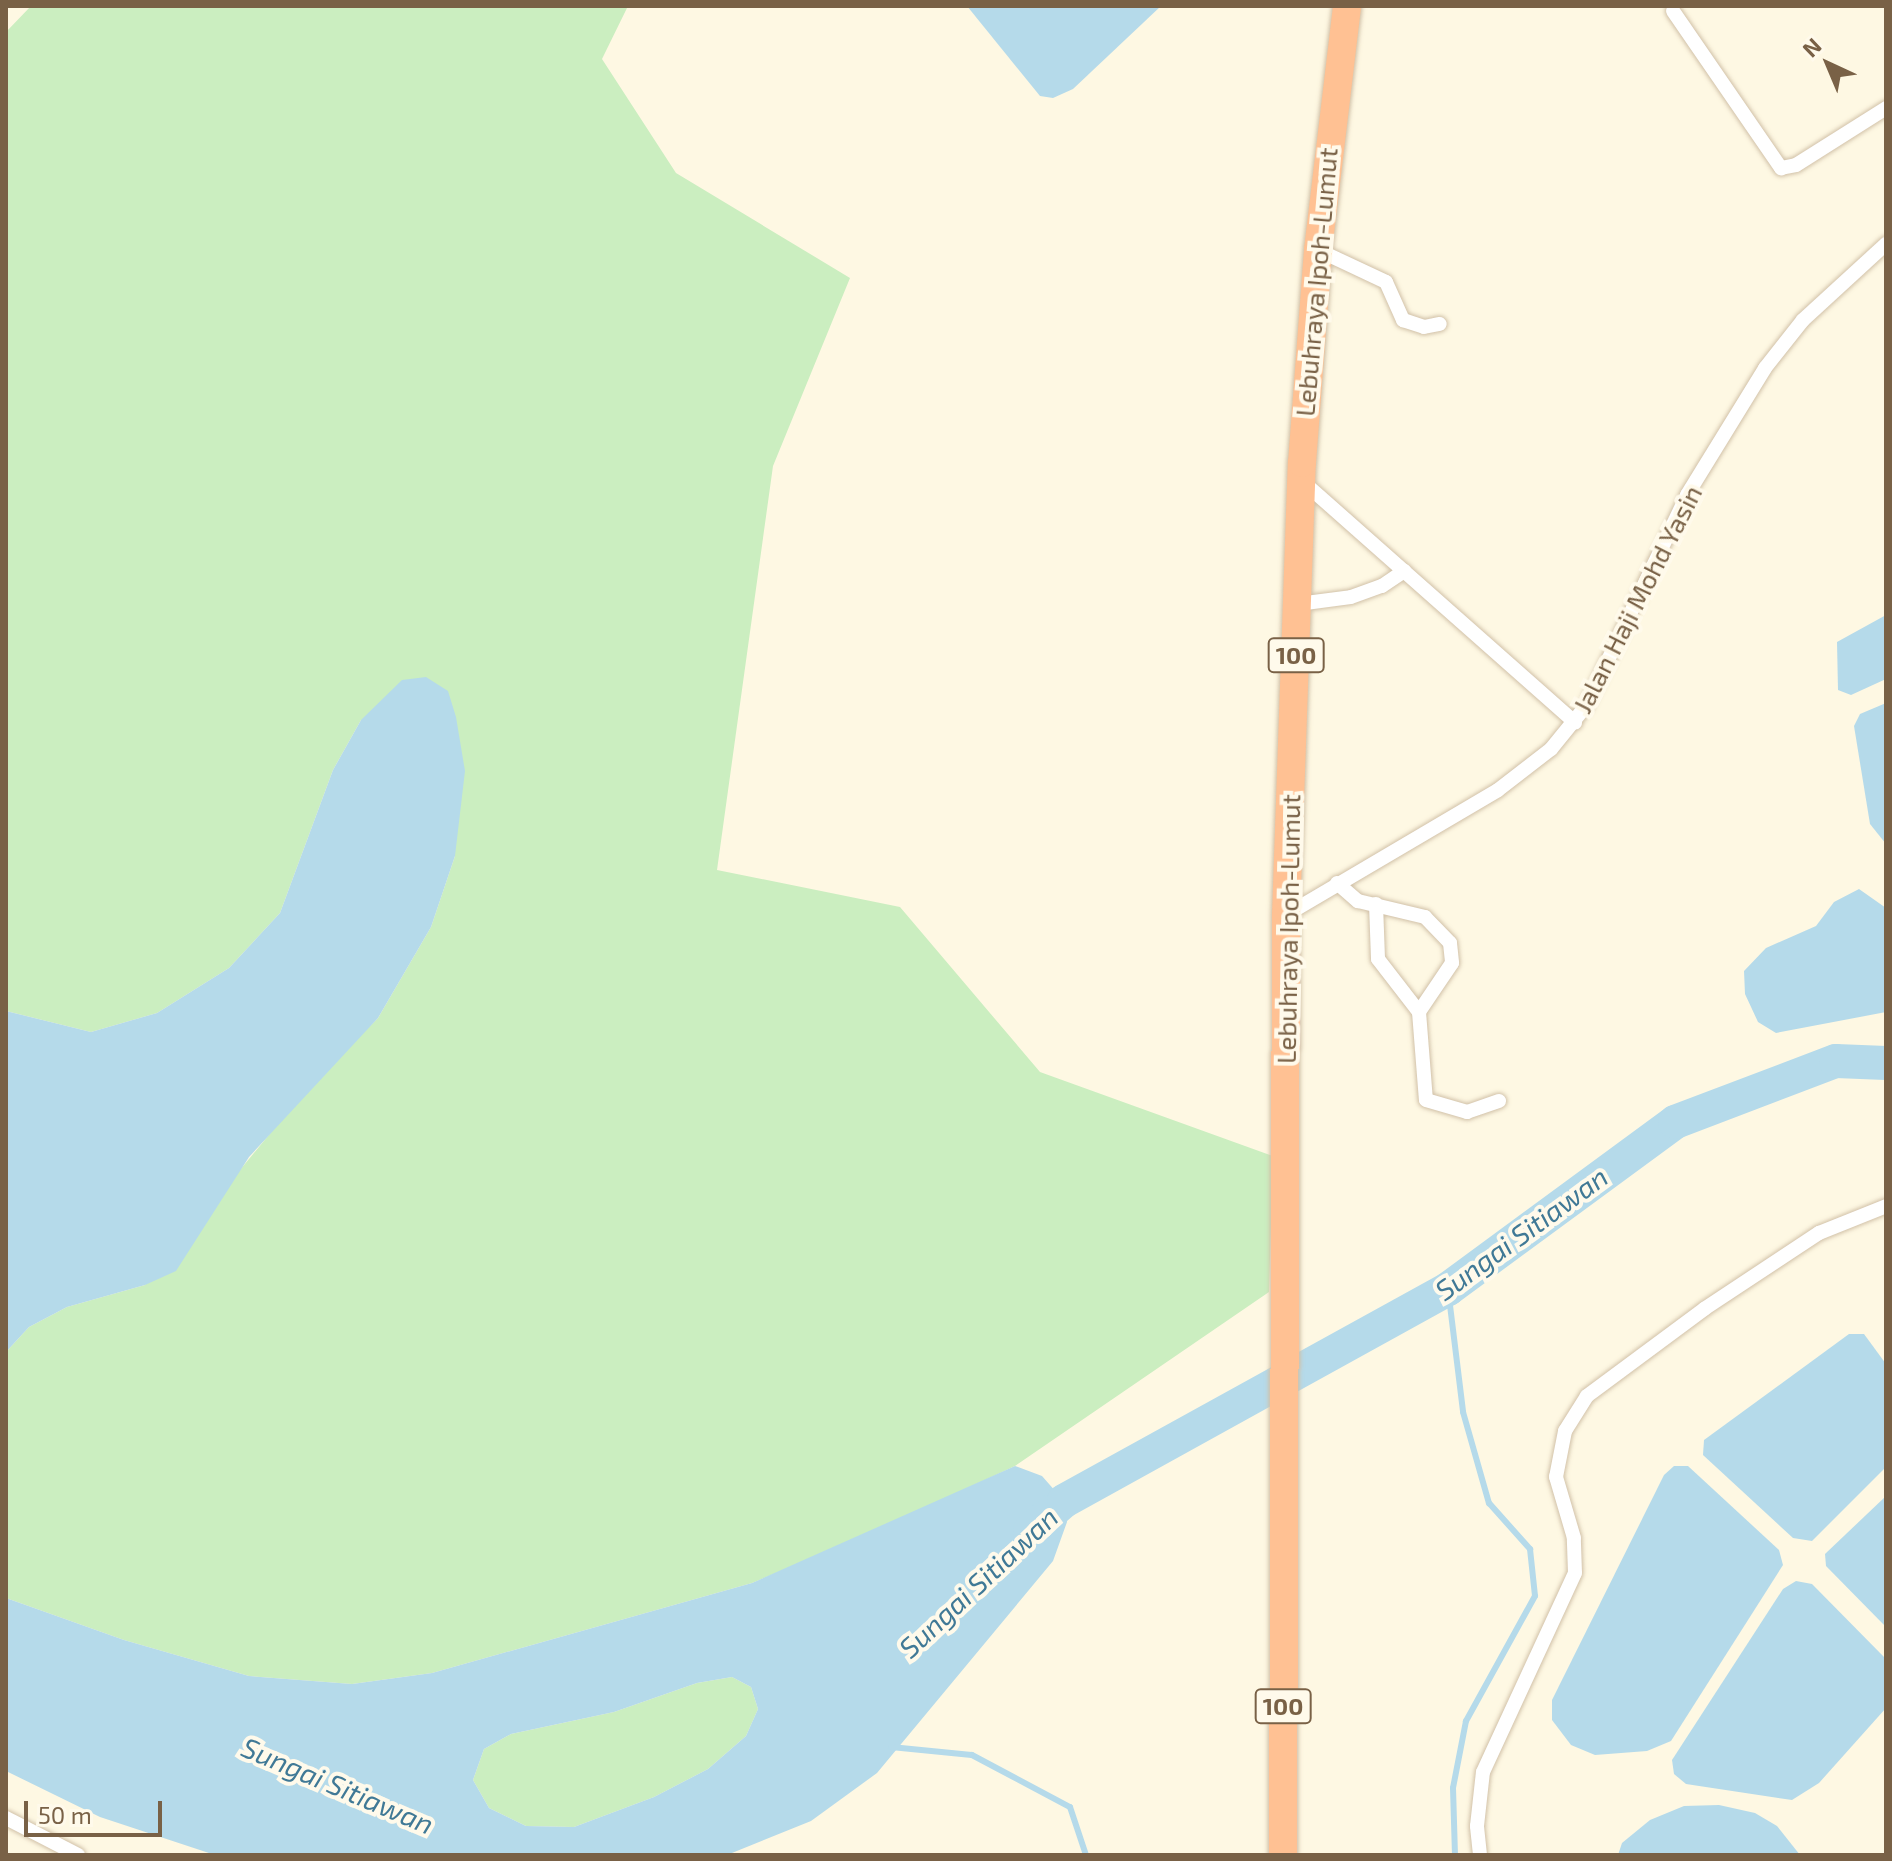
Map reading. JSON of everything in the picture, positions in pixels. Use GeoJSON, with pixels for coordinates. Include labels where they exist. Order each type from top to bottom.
{"type":"FeatureCollection","features":[{"type":"Feature","properties":{"kind":"highway","name":"Lebuhraya Ipoh-Lumut"},"geometry":{"type":"LineString","coordinates":[[1283,1855],[1286,915],[1301,480],[1318,250],[1347,6]]}},
{"type":"Feature","properties":{"kind":"street"},"geometry":{"type":"LineString","coordinates":[[1673,11],[1781,168],[1796,165],[1886,108]]}},
{"type":"Feature","properties":{"kind":"street","name":"Jalan Haji Mohd Yasin"},"geometry":{"type":"LineString","coordinates":[[1286,915],[1498,790],[1551,749],[1575,722],[1687,495],[1765,368],[1803,320],[1886,244]]}},
{"type":"Feature","properties":{"kind":"street"},"geometry":{"type":"LineString","coordinates":[[1318,250],[1386,282],[1403,320],[1424,327],[1440,324]]}},
{"type":"Feature","properties":{"kind":"street"},"geometry":{"type":"LineString","coordinates":[[1301,480],[1575,722]]}},
{"type":"Feature","properties":{"kind":"street"},"geometry":{"type":"LineString","coordinates":[[1298,604],[1351,597],[1382,586],[1404,571]]}},
{"type":"Feature","properties":{"kind":"street"},"geometry":{"type":"LineString","coordinates":[[1337,883],[1358,901],[1425,917],[1450,943],[1452,963],[1419,1012]]}},
{"type":"Feature","properties":{"kind":"street"},"geometry":{"type":"LineString","coordinates":[[1376,904],[1378,959],[1419,1012],[1426,1100],[1467,1112],[1499,1101]]}},
{"type":"Feature","properties":{"kind":"street"},"geometry":{"type":"LineString","coordinates":[[1480,1855],[1477,1826],[1483,1772],[1575,1573],[1574,1538],[1556,1477],[1565,1431],[1587,1396],[1704,1309],[1819,1233],[1886,1206]]}},
{"type":"Feature","properties":{"kind":"street"},"geometry":{"type":"LineString","coordinates":[[6,1818],[78,1855]]}},
{"type":"Feature","properties":{"kind":"green space"},"geometry":{"type":"Polygon","coordinates":[[[31,6],[628,6],[602,59],[676,173],[850,278],[773,466],[717,870],[900,907],[1040,1072],[1273,1156],[1269,1292],[1015,1466],[856,1540],[752,1583],[432,1673],[352,1684],[249,1676],[124,1640],[6,1598],[6,1352],[29,1327],[67,1307],[145,1285],[306,1090],[378,1018],[431,927],[455,856],[361,720],[333,770],[280,913],[229,968],[157,1013],[91,1032],[6,1011],[6,32],[31,6]]]}},
{"type":"Feature","properties":{"kind":"green space"},"geometry":{"type":"Polygon","coordinates":[[[732,1677],[751,1687],[758,1709],[746,1736],[708,1769],[654,1797],[574,1827],[526,1826],[489,1808],[473,1780],[484,1749],[511,1734],[614,1712],[697,1683],[732,1677]]]}},
{"type":"Feature","properties":{"kind":"water"},"geometry":{"type":"Polygon","coordinates":[[[967,6],[1161,6],[1073,89],[1053,98],[1040,96],[967,6]]]}},
{"type":"Feature","properties":{"kind":"water"},"geometry":{"type":"Polygon","coordinates":[[[1886,615],[1886,679],[1851,695],[1838,690],[1837,642],[1886,615]]]}},
{"type":"Feature","properties":{"kind":"water"},"geometry":{"type":"Polygon","coordinates":[[[426,677],[448,691],[456,717],[465,771],[455,856],[431,927],[378,1018],[249,1157],[176,1271],[145,1285],[67,1307],[29,1327],[6,1352],[6,1011],[91,1032],[157,1013],[229,968],[280,913],[333,770],[361,720],[402,680],[426,677]]]}},
{"type":"Feature","properties":{"kind":"water"},"geometry":{"type":"Polygon","coordinates":[[[1886,703],[1886,844],[1870,824],[1854,726],[1860,714],[1886,703]]]}},
{"type":"Feature","properties":{"kind":"water"},"geometry":{"type":"Polygon","coordinates":[[[1859,889],[1886,908],[1886,1012],[1776,1033],[1758,1022],[1745,994],[1744,971],[1766,948],[1816,926],[1834,902],[1859,889]]]}},
{"type":"Feature","properties":{"kind":"water"},"geometry":{"type":"Polygon","coordinates":[[[1849,1334],[1864,1334],[1886,1364],[1886,1467],[1812,1541],[1793,1538],[1703,1455],[1704,1440],[1849,1334]]]}},
{"type":"Feature","properties":{"kind":"water"},"geometry":{"type":"Polygon","coordinates":[[[1015,1466],[1042,1476],[1064,1501],[1067,1522],[1053,1561],[877,1773],[811,1821],[727,1855],[215,1855],[100,1817],[6,1771],[6,1598],[124,1640],[249,1676],[352,1684],[432,1673],[752,1583],[1015,1466]],[[732,1677],[697,1683],[614,1712],[511,1734],[484,1749],[473,1780],[489,1808],[526,1826],[574,1827],[654,1797],[708,1769],[746,1736],[758,1709],[751,1687],[732,1677]]]}},
{"type":"Feature","properties":{"kind":"water"},"geometry":{"type":"Polygon","coordinates":[[[1674,1466],[1688,1466],[1779,1550],[1783,1565],[1671,1741],[1647,1751],[1595,1755],[1571,1745],[1552,1720],[1552,1700],[1664,1475],[1674,1466]]]}},
{"type":"Feature","properties":{"kind":"water"},"geometry":{"type":"Polygon","coordinates":[[[1886,1496],[1886,1627],[1826,1566],[1825,1554],[1886,1496]]]}},
{"type":"Feature","properties":{"kind":"water"},"geometry":{"type":"Polygon","coordinates":[[[1796,1581],[1812,1584],[1886,1659],[1886,1708],[1819,1783],[1792,1800],[1686,1784],[1674,1774],[1672,1760],[1783,1589],[1796,1581]]]}},
{"type":"Feature","properties":{"kind":"water"},"geometry":{"type":"Polygon","coordinates":[[[1719,1805],[1755,1813],[1777,1826],[1800,1855],[1618,1855],[1622,1843],[1650,1820],[1684,1806],[1719,1805]]]}},
{"type":"Feature","properties":{"kind":"waterway","name":"Sungai Sitiawan"},"geometry":{"type":"LineString","coordinates":[[1030,1531],[1064,1501],[1448,1289],[1675,1122],[1836,1061],[1886,1063]]}},
{"type":"Feature","properties":{"kind":"waterway"},"geometry":{"type":"LineString","coordinates":[[1448,1289],[1463,1412],[1489,1503],[1530,1549],[1535,1596],[1466,1721],[1453,1788],[1455,1855]]}},
{"type":"Feature","properties":{"kind":"waterway"},"geometry":{"type":"LineString","coordinates":[[891,1747],[972,1755],[1070,1807],[1086,1855]]}}]}
